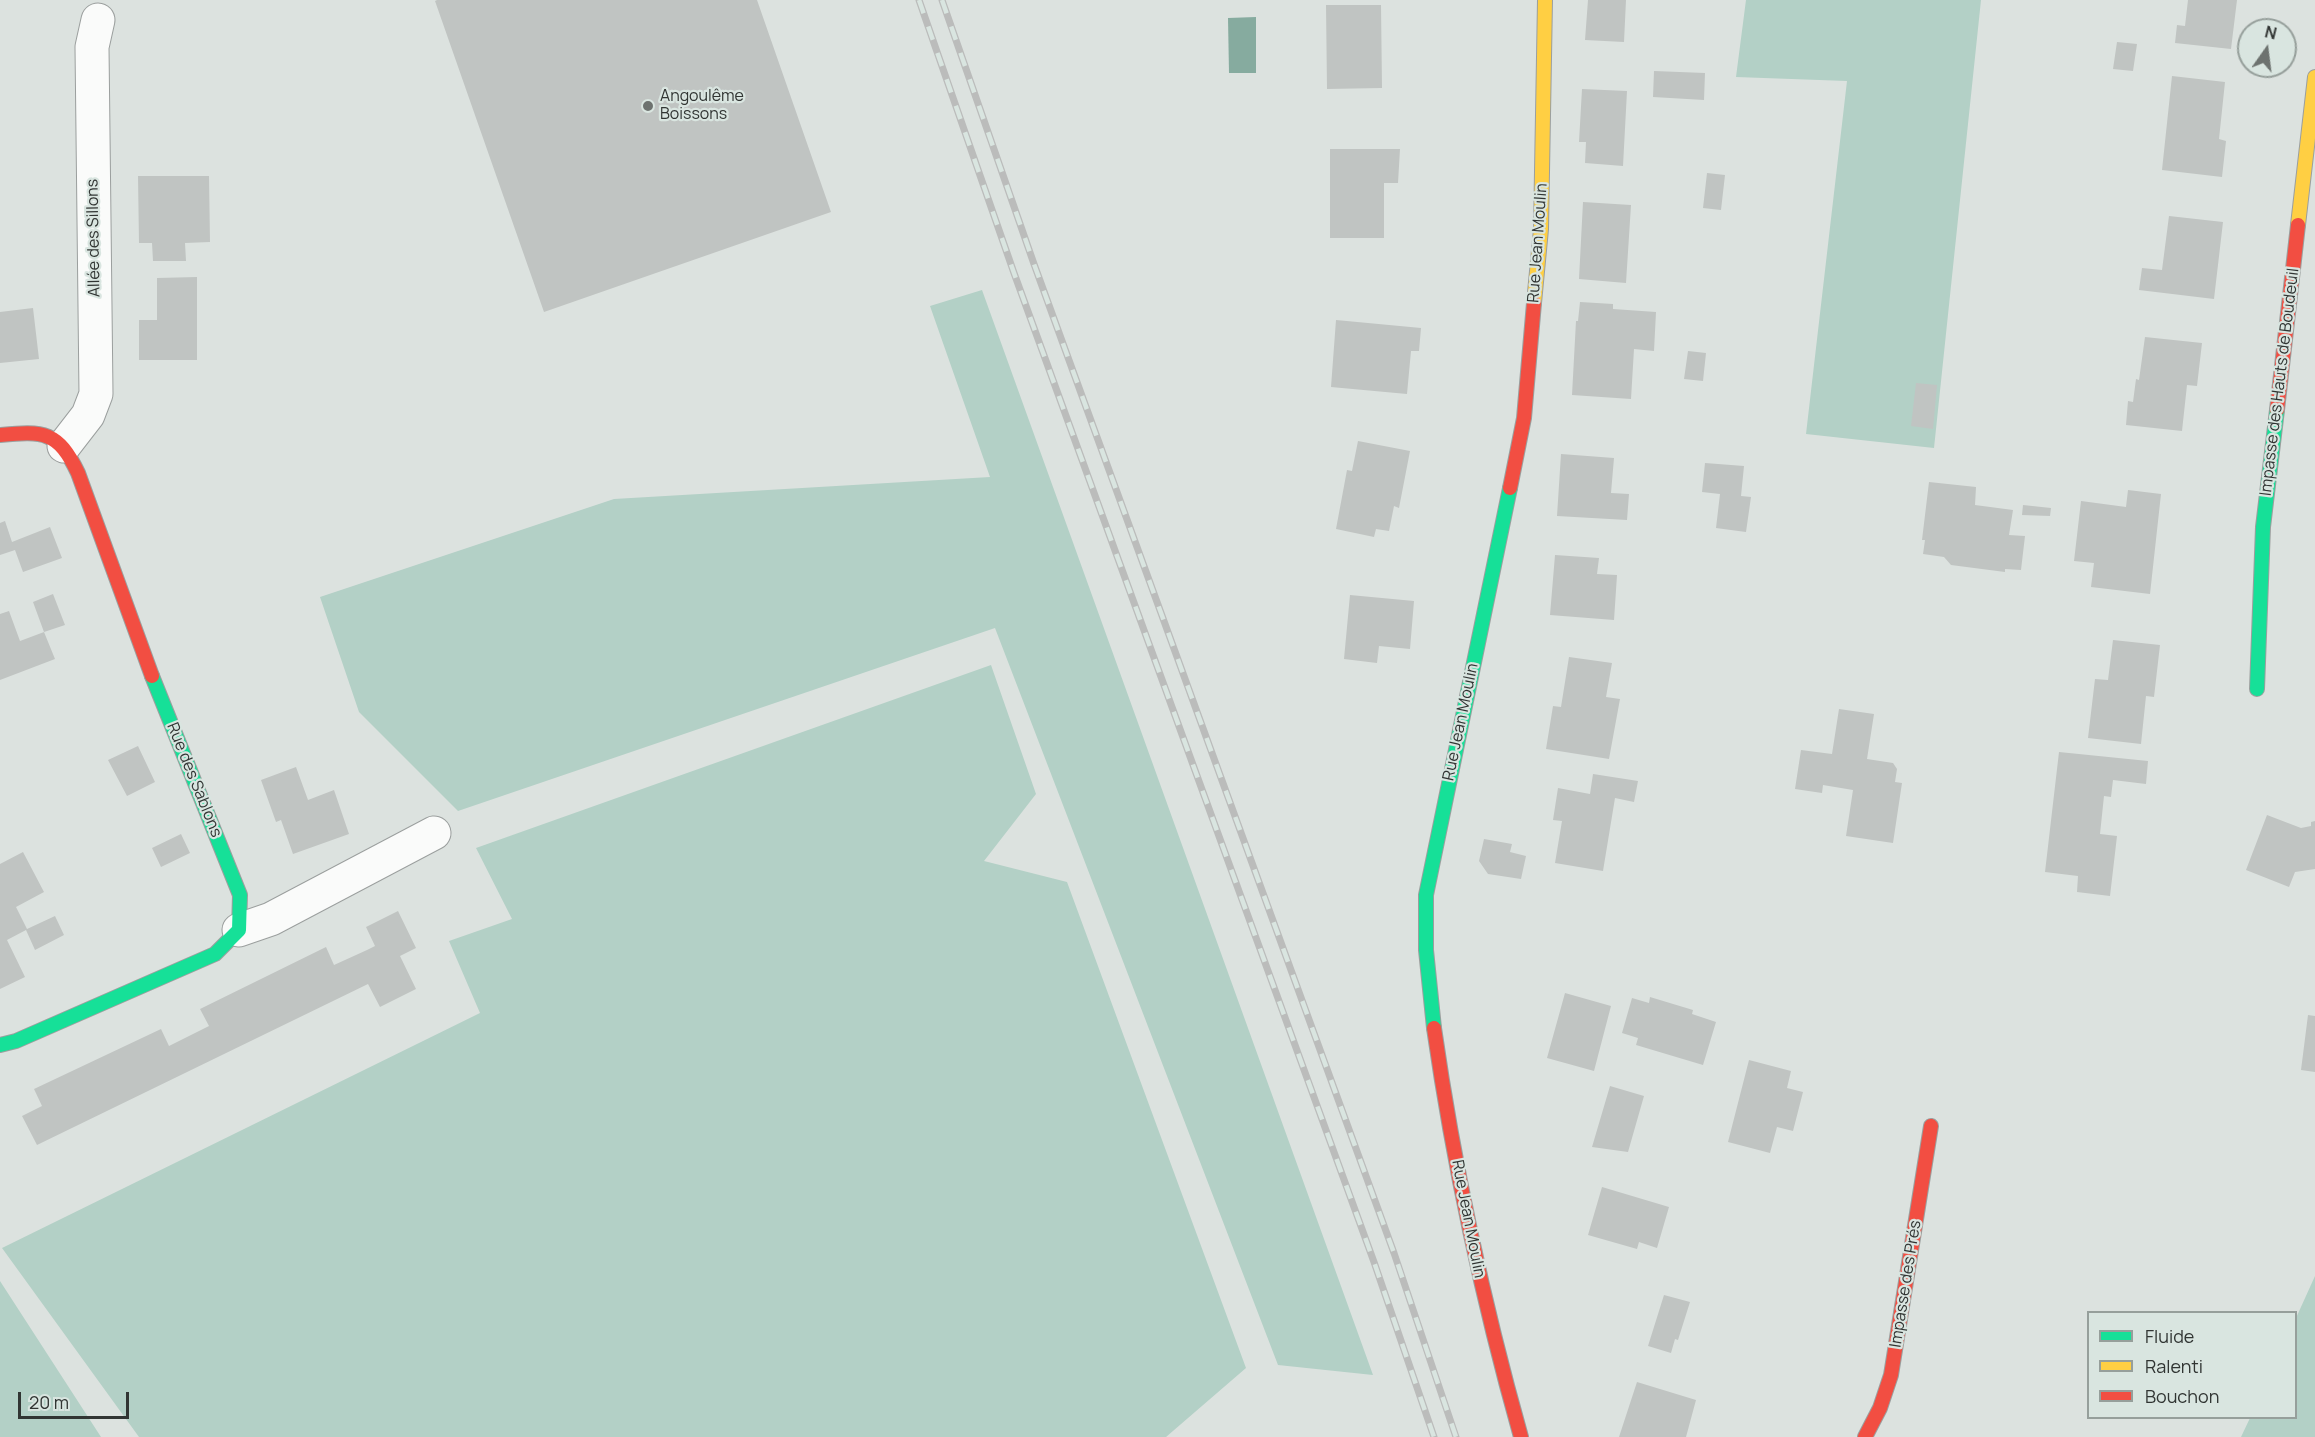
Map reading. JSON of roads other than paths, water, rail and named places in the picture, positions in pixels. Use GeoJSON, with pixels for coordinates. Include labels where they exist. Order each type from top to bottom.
{"type":"FeatureCollection","features":[{"type":"Feature","properties":{"kind":"street","name":"Rue Jean Moulin"},"geometry":{"type":"LineString","coordinates":[[1521,1437],[1484,1297],[1465,1211],[1436,1044],[1424,923],[1426,895],[1524,418],[1541,229],[1545,0]]}},
{"type":"Feature","properties":{"kind":"street","name":"Allée des Sillons"},"geometry":{"type":"LineString","coordinates":[[64,446],[88,415],[96,394],[92,47],[98,20]]}},
{"type":"Feature","properties":{"kind":"street","name":"Impasse des Hauts de Boudeuil"},"geometry":{"type":"LineString","coordinates":[[2257,689],[2263,527],[2315,77]]}},
{"type":"Feature","properties":{"kind":"street"},"geometry":{"type":"LineString","coordinates":[[0,435],[30,432],[48,436],[64,446]]}},
{"type":"Feature","properties":{"kind":"street","name":"Rue des Sablons"},"geometry":{"type":"LineString","coordinates":[[64,446],[78,473],[157,690],[240,895],[239,930]]}},
{"type":"Feature","properties":{"kind":"street"},"geometry":{"type":"LineString","coordinates":[[0,1045],[16,1041],[215,954],[239,930],[271,919],[434,833]]}},
{"type":"Feature","properties":{"kind":"street","name":"Impasse des Prés"},"geometry":{"type":"LineString","coordinates":[[1865,1437],[1880,1408],[1891,1375],[1931,1126]]}},
{"type":"Feature","properties":{"kind":"railway"},"geometry":{"type":"LineString","coordinates":[[919,0],[1014,273],[1374,1262],[1434,1437]]}},
{"type":"Feature","properties":{"kind":"railway"},"geometry":{"type":"LineString","coordinates":[[942,0],[1034,264],[1394,1253],[1456,1437]]}},
{"type":"Feature","properties":{"kind":"place","name":"Angoulême Boissons"},"geometry":{"type":"Point","coordinates":[648,106]}}]}
